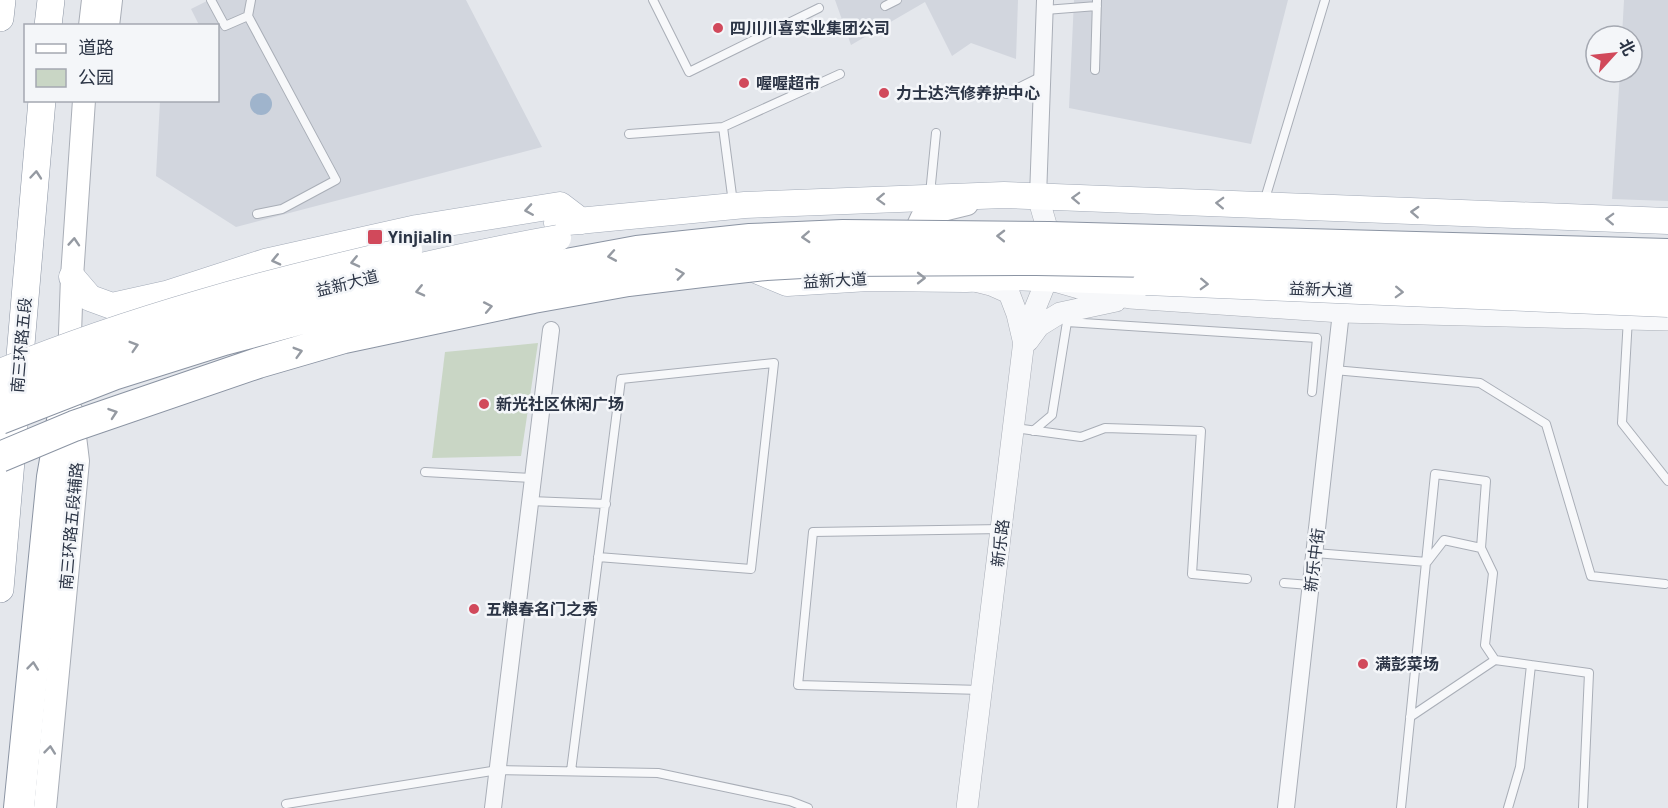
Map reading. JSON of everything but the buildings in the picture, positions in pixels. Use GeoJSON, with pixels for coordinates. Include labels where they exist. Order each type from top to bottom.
{"type":"FeatureCollection","features":[{"type":"Feature","properties":{"kind":"highway"},"geometry":{"type":"LineString","coordinates":[[0,18],[2,0]]}},
{"type":"Feature","properties":{"kind":"highway"},"geometry":{"type":"LineString","coordinates":[[48,24],[51,0]]}},
{"type":"Feature","properties":{"kind":"highway","name":"南三环路五段"},"geometry":{"type":"LineString","coordinates":[[0,589],[42,102]]}},
{"type":"Feature","properties":{"kind":"highway"},"geometry":{"type":"LineString","coordinates":[[0,419],[113,375],[309,317],[431,289],[626,253],[750,239],[843,235],[1050,237],[1668,254]]}},
{"type":"Feature","properties":{"kind":"highway"},"geometry":{"type":"LineString","coordinates":[[0,457],[86,422],[258,363],[344,338],[533,298],[628,281],[766,265],[838,261],[1036,260],[1668,279]]}},
{"type":"Feature","properties":{"kind":"highway"},"geometry":{"type":"LineString","coordinates":[[19,808],[52,477],[69,381]]}},
{"type":"Feature","properties":{"kind":"main road"},"geometry":{"type":"LineString","coordinates":[[90,24],[93,0]]}},
{"type":"Feature","properties":{"kind":"main road"},"geometry":{"type":"LineString","coordinates":[[108,24],[111,0]]}},
{"type":"Feature","properties":{"kind":"main road","name":"南三环路五段辅路"},"geometry":{"type":"LineString","coordinates":[[45,808],[78,461],[69,381],[72,277],[85,105]]}},
{"type":"Feature","properties":{"kind":"main road"},"geometry":{"type":"LineString","coordinates":[[1004,195],[922,217],[916,230],[920,246],[930,257],[962,268],[1029,278]]}},
{"type":"Feature","properties":{"kind":"main road","name":"益新大道"},"geometry":{"type":"LineString","coordinates":[[0,372],[151,317],[260,285],[453,241],[734,206],[1004,195],[1494,216],[1668,221]]}},
{"type":"Feature","properties":{"kind":"main road"},"geometry":{"type":"LineString","coordinates":[[72,277],[90,298],[112,306],[166,294],[265,262],[417,228],[560,204],[565,228]]}},
{"type":"Feature","properties":{"kind":"main road","name":"益新大道"},"geometry":{"type":"LineString","coordinates":[[0,396],[112,353],[262,306],[565,228],[663,230],[787,283],[868,278],[1029,278],[1138,290],[1668,304]]}},
{"type":"Feature","properties":{"kind":"street"},"geometry":{"type":"LineString","coordinates":[[1045,5],[1038,196],[1047,228],[1070,244],[1110,251],[1630,277],[1668,267]]}},
{"type":"Feature","properties":{"kind":"street"},"geometry":{"type":"LineString","coordinates":[[1029,278],[1042,265],[1071,256],[1110,251]]}},
{"type":"Feature","properties":{"kind":"street","name":"新乐路"},"geometry":{"type":"LineString","coordinates":[[967,808],[1002,529],[1024,430],[1024,346],[1029,278]]}},
{"type":"Feature","properties":{"kind":"street"},"geometry":{"type":"LineString","coordinates":[[966,279],[991,285],[1009,293],[1017,314],[1024,346]]}},
{"type":"Feature","properties":{"kind":"street"},"geometry":{"type":"LineString","coordinates":[[1024,346],[1039,326],[1060,313],[1138,290],[1341,312],[1629,308],[1668,320]]}},
{"type":"Feature","properties":{"kind":"street","name":"新乐中街"},"geometry":{"type":"LineString","coordinates":[[1286,808],[1341,312]]}},
{"type":"Feature","properties":{"kind":"street"},"geometry":{"type":"LineString","coordinates":[[493,808],[551,330]]}},
{"type":"Feature","properties":{"kind":"lane"},"geometry":{"type":"LineString","coordinates":[[211,0],[225,26],[248,15]]}},
{"type":"Feature","properties":{"kind":"lane"},"geometry":{"type":"LineString","coordinates":[[251,0],[248,15],[336,180],[282,208],[257,214]]}},
{"type":"Feature","properties":{"kind":"lane"},"geometry":{"type":"LineString","coordinates":[[653,0],[689,72],[819,9]]}},
{"type":"Feature","properties":{"kind":"lane"},"geometry":{"type":"LineString","coordinates":[[885,6],[897,0]]}},
{"type":"Feature","properties":{"kind":"lane"},"geometry":{"type":"LineString","coordinates":[[1263,205],[1325,0]]}},
{"type":"Feature","properties":{"kind":"lane"},"geometry":{"type":"LineString","coordinates":[[1045,5],[1097,3],[1095,70]]}},
{"type":"Feature","properties":{"kind":"lane"},"geometry":{"type":"LineString","coordinates":[[629,134],[723,127],[840,74]]}},
{"type":"Feature","properties":{"kind":"lane"},"geometry":{"type":"LineString","coordinates":[[1006,94],[1042,76]]}},
{"type":"Feature","properties":{"kind":"lane"},"geometry":{"type":"LineString","coordinates":[[723,127],[734,206]]}},
{"type":"Feature","properties":{"kind":"lane"},"geometry":{"type":"LineString","coordinates":[[929,198],[936,133]]}},
{"type":"Feature","properties":{"kind":"lane"},"geometry":{"type":"LineString","coordinates":[[1629,308],[1622,423],[1668,481]]}},
{"type":"Feature","properties":{"kind":"lane"},"geometry":{"type":"LineString","coordinates":[[1024,430],[1052,415],[1067,322],[1317,338],[1312,392]]}},
{"type":"Feature","properties":{"kind":"lane"},"geometry":{"type":"LineString","coordinates":[[571,771],[598,558],[606,504],[621,379],[774,363],[751,569],[598,558]]}},
{"type":"Feature","properties":{"kind":"lane"},"geometry":{"type":"LineString","coordinates":[[1334,370],[1480,383],[1546,424],[1591,576],[1665,584]]}},
{"type":"Feature","properties":{"kind":"lane"},"geometry":{"type":"LineString","coordinates":[[1024,430],[1081,437],[1105,428],[1201,431],[1192,574],[1247,579]]}},
{"type":"Feature","properties":{"kind":"lane"},"geometry":{"type":"LineString","coordinates":[[425,472],[532,478]]}},
{"type":"Feature","properties":{"kind":"lane"},"geometry":{"type":"LineString","coordinates":[[1401,808],[1435,474],[1486,481],[1481,548],[1493,573],[1485,645],[1495,660]]}},
{"type":"Feature","properties":{"kind":"lane"},"geometry":{"type":"LineString","coordinates":[[530,501],[606,504]]}},
{"type":"Feature","properties":{"kind":"lane"},"geometry":{"type":"LineString","coordinates":[[982,690],[798,686],[813,532],[1002,529]]}},
{"type":"Feature","properties":{"kind":"lane"},"geometry":{"type":"LineString","coordinates":[[1426,562],[1444,540],[1481,548]]}},
{"type":"Feature","properties":{"kind":"lane"},"geometry":{"type":"LineString","coordinates":[[1315,553],[1426,562]]}},
{"type":"Feature","properties":{"kind":"lane"},"geometry":{"type":"LineString","coordinates":[[1284,583],[1310,585]]}},
{"type":"Feature","properties":{"kind":"lane"},"geometry":{"type":"LineString","coordinates":[[1410,717],[1495,660],[1589,673],[1583,808]]}},
{"type":"Feature","properties":{"kind":"lane"},"geometry":{"type":"LineString","coordinates":[[1508,808],[1520,767],[1531,665]]}},
{"type":"Feature","properties":{"kind":"lane"},"geometry":{"type":"LineString","coordinates":[[286,804],[498,770],[658,773],[790,801],[808,808]]}},
{"type":"Feature","properties":{"kind":"shaded area"},"geometry":{"type":"Polygon","coordinates":[[[209,0],[466,0],[542,147],[236,227],[156,176],[160,102],[219,102],[219,24],[198,24],[191,9],[209,0]]]}},
{"type":"Feature","properties":{"kind":"shaded area"},"geometry":{"type":"Polygon","coordinates":[[[835,0],[1018,0],[1016,59],[971,43],[952,56],[925,2],[851,45],[835,0]]]}},
{"type":"Feature","properties":{"kind":"shaded area"},"geometry":{"type":"Polygon","coordinates":[[[1074,0],[1288,0],[1251,144],[1069,108],[1074,0]]]}},
{"type":"Feature","properties":{"kind":"shaded area"},"geometry":{"type":"Polygon","coordinates":[[[1624,0],[1668,0],[1668,201],[1612,199],[1619,84],[1644,84],[1644,24],[1623,24],[1624,0]]]}},
{"type":"Feature","properties":{"kind":"green space","name":"新光社区休闲广场"},"geometry":{"type":"Polygon","coordinates":[[[538,343],[521,456],[432,458],[445,352],[538,343]]]}},
{"type":"Feature","properties":{"kind":"water"},"geometry":{"type":"Polygon","coordinates":[[[261,93],[269,96],[272,104],[269,112],[261,115],[253,112],[250,104],[253,96],[261,93]]]}},
{"type":"Feature","properties":{"kind":"place","name":"四川川喜实业集团公司"},"geometry":{"type":"Point","coordinates":[718,28]}},
{"type":"Feature","properties":{"kind":"place","name":"喔喔超市"},"geometry":{"type":"Point","coordinates":[744,83]}},
{"type":"Feature","properties":{"kind":"place","name":"力士达汽修养护中心"},"geometry":{"type":"Point","coordinates":[884,93]}},
{"type":"Feature","properties":{"kind":"place","name":"Yinjialin"},"geometry":{"type":"Point","coordinates":[375,237]}},
{"type":"Feature","properties":{"kind":"place","name":"新光社区休闲广场"},"geometry":{"type":"Point","coordinates":[484,404]}},
{"type":"Feature","properties":{"kind":"place","name":"五粮春名门之秀"},"geometry":{"type":"Point","coordinates":[474,609]}},
{"type":"Feature","properties":{"kind":"place","name":"满彭菜场"},"geometry":{"type":"Point","coordinates":[1363,664]}}]}
